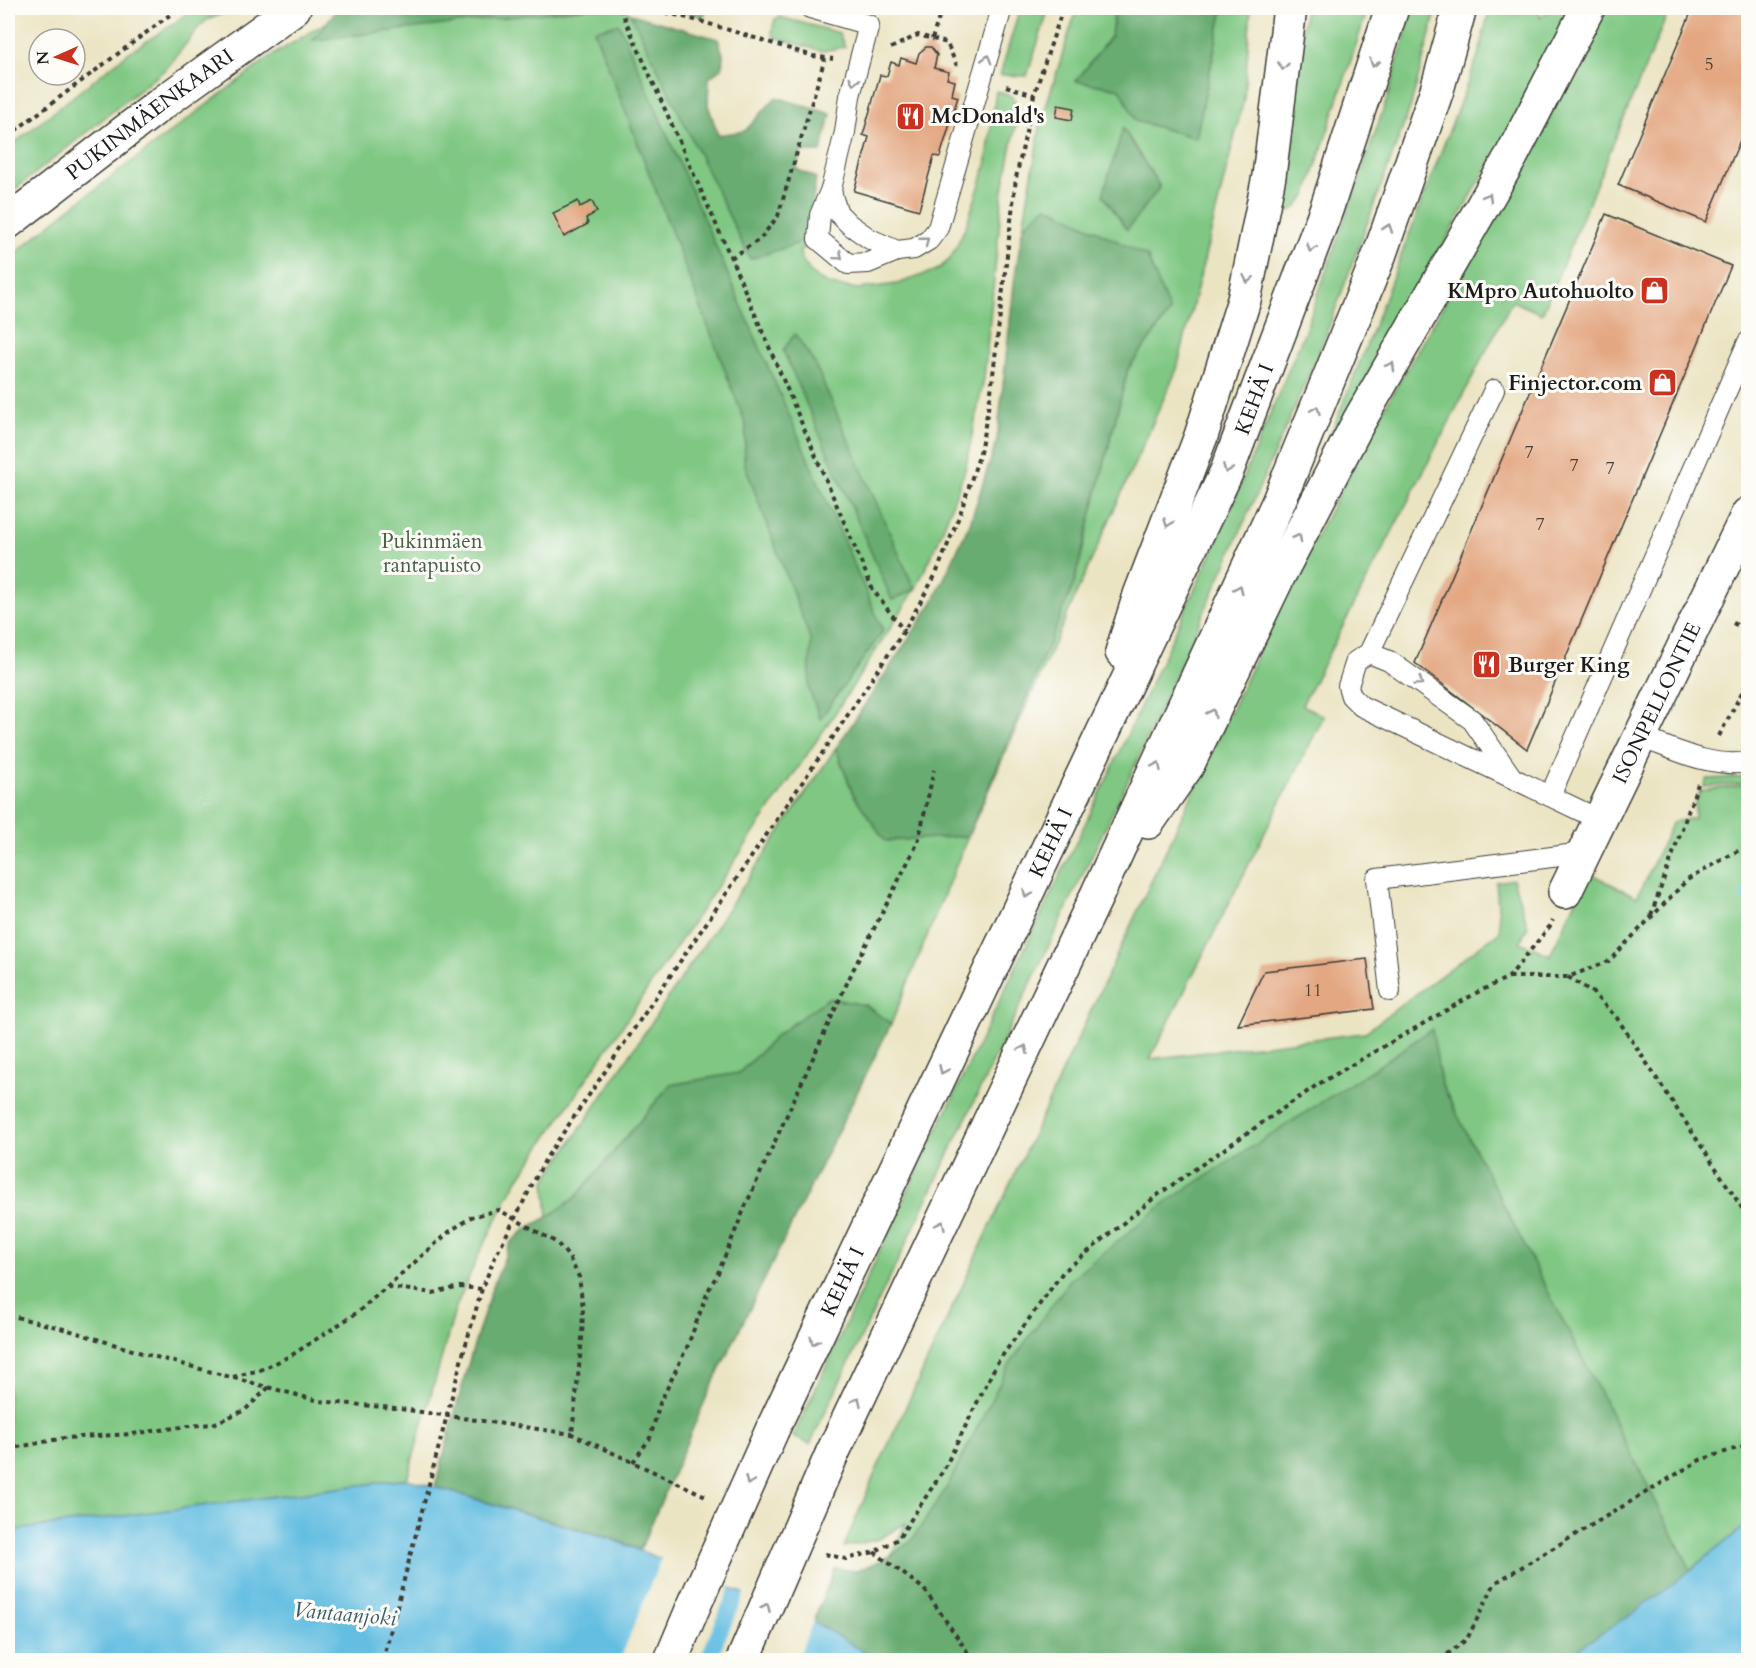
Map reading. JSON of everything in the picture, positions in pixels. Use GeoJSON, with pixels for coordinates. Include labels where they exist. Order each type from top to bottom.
{"type":"FeatureCollection","features":[{"type":"Feature","properties":{"kind":"main road","name":"PUKINMÄENKAARI"},"geometry":{"type":"LineString","coordinates":[[8,222],[161,104],[294,8]]}},
{"type":"Feature","properties":{"kind":"main road"},"geometry":{"type":"LineString","coordinates":[[1079,785],[1140,595],[1201,436],[1244,300],[1269,176],[1290,8]]}},
{"type":"Feature","properties":{"kind":"main road","name":"KEHÄ I"},"geometry":{"type":"LineString","coordinates":[[671,1660],[773,1428],[1227,471],[1326,210],[1392,8]]}},
{"type":"Feature","properties":{"kind":"main road"},"geometry":{"type":"LineString","coordinates":[[743,1660],[832,1454],[1097,895],[1278,503],[1379,256],[1437,90],[1460,8]]}},
{"type":"Feature","properties":{"kind":"main road"},"geometry":{"type":"LineString","coordinates":[[1097,895],[1187,766],[1278,577],[1359,421],[1512,155],[1588,8]]}},
{"type":"Feature","properties":{"kind":"main road","name":"ISONPELLONTIE"},"geometry":{"type":"LineString","coordinates":[[1565,892],[1749,514]]}},
{"type":"Feature","properties":{"kind":"lane"},"geometry":{"type":"LineString","coordinates":[[810,8],[869,25],[859,59],[831,189],[820,215],[818,238],[848,264],[868,263],[897,251],[914,249],[929,240],[938,228],[1002,8]]}},
{"type":"Feature","properties":{"kind":"lane"},"geometry":{"type":"LineString","coordinates":[[831,189],[838,213],[850,225],[870,239],[897,251]]}},
{"type":"Feature","properties":{"kind":"lane"},"geometry":{"type":"LineString","coordinates":[[1550,796],[1749,342]]}},
{"type":"Feature","properties":{"kind":"lane"},"geometry":{"type":"LineString","coordinates":[[1494,390],[1369,653],[1356,661],[1348,686],[1351,696],[1361,706],[1600,820]]}},
{"type":"Feature","properties":{"kind":"lane"},"geometry":{"type":"LineString","coordinates":[[1369,653],[1389,661],[1472,720],[1512,778]]}},
{"type":"Feature","properties":{"kind":"lane"},"geometry":{"type":"LineString","coordinates":[[1640,737],[1706,762],[1733,764],[1749,762]]}},
{"type":"Feature","properties":{"kind":"lane"},"geometry":{"type":"LineString","coordinates":[[1390,991],[1377,879],[1584,853]]}},
{"type":"Feature","properties":{"kind":"path"},"geometry":{"type":"LineString","coordinates":[[8,136],[179,8]]}},
{"type":"Feature","properties":{"kind":"path"},"geometry":{"type":"LineString","coordinates":[[620,8],[731,258],[873,590],[904,631]]}},
{"type":"Feature","properties":{"kind":"path"},"geometry":{"type":"LineString","coordinates":[[648,8],[825,58],[859,59],[878,63],[882,52],[918,35],[947,43],[960,73]]}},
{"type":"Feature","properties":{"kind":"path"},"geometry":{"type":"LineString","coordinates":[[933,39],[942,8]]}},
{"type":"Feature","properties":{"kind":"path"},"geometry":{"type":"LineString","coordinates":[[383,1660],[482,1289],[514,1219],[546,1158],[904,631],[936,574],[960,514],[980,453],[992,392],[1016,178],[1034,95],[1063,8]]}},
{"type":"Feature","properties":{"kind":"path"},"geometry":{"type":"LineString","coordinates":[[731,258],[760,239],[778,216],[825,58]]}},
{"type":"Feature","properties":{"kind":"path"},"geometry":{"type":"LineString","coordinates":[[1649,919],[1706,762],[1749,681]]}},
{"type":"Feature","properties":{"kind":"path"},"geometry":{"type":"LineString","coordinates":[[633,1462],[650,1438],[660,1403],[688,1345],[708,1291],[853,970],[918,842],[934,770]]}},
{"type":"Feature","properties":{"kind":"path"},"geometry":{"type":"LineString","coordinates":[[1509,977],[1568,977],[1609,961],[1687,880],[1749,845]]}},
{"type":"Feature","properties":{"kind":"path"},"geometry":{"type":"LineString","coordinates":[[818,1551],[846,1559],[874,1552],[898,1539],[943,1472],[997,1363],[1063,1272],[1159,1194],[1317,1085],[1467,998],[1509,977],[1550,926],[1565,892]]}},
{"type":"Feature","properties":{"kind":"path"},"geometry":{"type":"LineString","coordinates":[[1568,977],[1592,992],[1617,1018],[1749,1217]]}},
{"type":"Feature","properties":{"kind":"path"},"geometry":{"type":"LineString","coordinates":[[232,1377],[263,1369],[292,1355],[358,1312],[449,1232],[471,1216],[499,1210],[557,1243],[569,1257],[579,1277],[583,1318],[572,1434]]}},
{"type":"Feature","properties":{"kind":"path"},"geometry":{"type":"LineString","coordinates":[[387,1287],[433,1293],[460,1287],[482,1289]]}},
{"type":"Feature","properties":{"kind":"path"},"geometry":{"type":"LineString","coordinates":[[8,1315],[319,1401],[394,1408],[572,1434],[712,1499]]}},
{"type":"Feature","properties":{"kind":"path"},"geometry":{"type":"LineString","coordinates":[[8,1449],[64,1438],[132,1434],[213,1424],[245,1410],[268,1387]]}},
{"type":"Feature","properties":{"kind":"path"},"geometry":{"type":"LineString","coordinates":[[1440,1660],[1467,1639],[1495,1583],[1701,1460],[1749,1443]]}},
{"type":"Feature","properties":{"kind":"path"},"geometry":{"type":"LineString","coordinates":[[874,1552],[924,1589],[973,1660]]}},
{"type":"Feature","properties":{"kind":"green space"},"geometry":{"type":"Polygon","coordinates":[[[193,8],[236,8],[207,20],[198,28],[168,67],[8,195],[8,148],[128,53],[172,25],[193,8]]]}},
{"type":"Feature","properties":{"kind":"green space"},"geometry":{"type":"Polygon","coordinates":[[[338,8],[587,8],[313,40],[338,8]]]}},
{"type":"Feature","properties":{"kind":"green space","name":"Pukinmäen rantapuisto"},"geometry":{"type":"Polygon","coordinates":[[[350,8],[624,8],[631,14],[796,244],[808,236],[812,245],[799,250],[811,273],[830,285],[859,289],[897,284],[937,270],[950,259],[966,226],[986,166],[996,91],[1012,96],[1019,109],[1003,190],[984,378],[965,470],[938,542],[915,590],[836,712],[515,1184],[479,1254],[456,1307],[407,1479],[8,1531],[8,259],[69,209],[271,56],[350,8]]]}},
{"type":"Feature","properties":{"kind":"green space"},"geometry":{"type":"Polygon","coordinates":[[[672,8],[706,8],[704,17],[672,8]]]}},
{"type":"Feature","properties":{"kind":"green space"},"geometry":{"type":"Polygon","coordinates":[[[1020,8],[1049,8],[1027,76],[1000,75],[1020,8]]]}},
{"type":"Feature","properties":{"kind":"green space"},"geometry":{"type":"Polygon","coordinates":[[[1077,8],[1115,8],[1111,35],[1077,81],[1121,89],[1136,121],[1196,137],[1223,8],[1251,8],[1244,99],[1177,369],[968,836],[891,1024],[865,1005],[777,1035],[739,1073],[670,1085],[576,1197],[548,1217],[545,1181],[836,748],[853,794],[1074,584],[1128,369],[1170,312],[1047,206],[1023,227],[1041,122],[1077,8]]]}},
{"type":"Feature","properties":{"kind":"green space"},"geometry":{"type":"Polygon","coordinates":[[[1115,8],[1223,8],[1196,138],[1136,121],[1120,89],[1076,81],[1111,36],[1115,8]]]}},
{"type":"Feature","properties":{"kind":"green space"},"geometry":{"type":"Polygon","coordinates":[[[1305,8],[1368,8],[1307,194],[1297,207],[1290,211],[1283,206],[1305,8]]]}},
{"type":"Feature","properties":{"kind":"green space"},"geometry":{"type":"Polygon","coordinates":[[[1413,8],[1437,8],[1411,105],[1324,340],[1130,776],[810,1444],[793,1437],[912,1182],[1110,772],[1212,552],[1305,331],[1387,99],[1413,8]]]}},
{"type":"Feature","properties":{"kind":"green space"},"geometry":{"type":"Polygon","coordinates":[[[1490,8],[1539,8],[1540,18],[1550,8],[1572,8],[1526,100],[1328,446],[1328,440],[1478,56],[1490,8]]]}},
{"type":"Feature","properties":{"kind":"green space"},"geometry":{"type":"Polygon","coordinates":[[[1607,8],[1670,8],[1542,314],[1512,301],[1302,705],[1324,716],[1150,1059],[1364,1033],[1500,931],[1496,882],[1513,879],[1528,927],[1520,942],[1550,955],[1589,873],[1637,897],[1673,822],[1694,818],[1695,804],[1700,791],[1748,785],[1748,1524],[1659,1595],[1562,1660],[878,1660],[849,1643],[906,1523],[879,1539],[844,1547],[875,1473],[1286,593],[1389,400],[1512,186],[1607,8]]]}},
{"type":"Feature","properties":{"kind":"green space"},"geometry":{"type":"Polygon","coordinates":[[[631,14],[718,39],[723,54],[722,68],[709,78],[708,105],[718,135],[745,131],[776,97],[831,114],[821,152],[801,152],[796,169],[816,178],[808,236],[796,244],[750,259],[631,14]]]}},
{"type":"Feature","properties":{"kind":"green space"},"geometry":{"type":"Polygon","coordinates":[[[780,17],[839,33],[845,47],[822,51],[773,37],[775,19],[780,17]]]}},
{"type":"Feature","properties":{"kind":"green space"},"geometry":{"type":"Polygon","coordinates":[[[619,24],[883,631],[820,719],[809,689],[811,641],[744,463],[746,425],[594,30],[619,24]]]}},
{"type":"Feature","properties":{"kind":"green space"},"geometry":{"type":"Polygon","coordinates":[[[1123,128],[1160,187],[1127,230],[1103,195],[1123,128]]]}},
{"type":"Feature","properties":{"kind":"green space"},"geometry":{"type":"Polygon","coordinates":[[[1047,206],[1147,256],[1170,312],[1128,369],[1074,584],[968,836],[885,841],[853,794],[836,748],[933,602],[970,523],[997,440],[1015,275],[1023,227],[1047,206]]]}},
{"type":"Feature","properties":{"kind":"green space"},"geometry":{"type":"Polygon","coordinates":[[[795,334],[814,362],[915,590],[892,600],[783,350],[795,334]]]}},
{"type":"Feature","properties":{"kind":"green space"},"geometry":{"type":"Polygon","coordinates":[[[1748,777],[1748,783],[1703,787],[1707,779],[1748,777]]]}},
{"type":"Feature","properties":{"kind":"green space"},"geometry":{"type":"Polygon","coordinates":[[[828,998],[865,1005],[891,1024],[711,1387],[640,1550],[614,1539],[435,1487],[467,1368],[491,1291],[511,1242],[527,1228],[548,1217],[576,1197],[670,1085],[739,1073],[777,1035],[828,998]]]}},
{"type":"Feature","properties":{"kind":"green space"},"geometry":{"type":"Polygon","coordinates":[[[1432,1029],[1441,1083],[1691,1570],[1659,1595],[1562,1660],[878,1660],[813,1622],[835,1568],[856,1571],[891,1556],[912,1540],[947,1487],[1009,1365],[1070,1280],[1169,1200],[1432,1029]]]}},
{"type":"Feature","properties":{"kind":"water","name":"Vantaanjoki"},"geometry":{"type":"Polygon","coordinates":[[[407,1479],[614,1540],[816,1623],[878,1660],[8,1660],[8,1531],[407,1479]]]}},
{"type":"Feature","properties":{"kind":"water"},"geometry":{"type":"Polygon","coordinates":[[[1748,1524],[1748,1660],[1562,1660],[1659,1595],[1748,1524]]]}},
{"type":"Feature","properties":{"kind":"pier"},"geometry":{"type":"Polygon","coordinates":[[[662,1556],[731,1585],[699,1660],[620,1660],[662,1556]]]}},
{"type":"Feature","properties":{"kind":"pier"},"geometry":{"type":"Polygon","coordinates":[[[746,1591],[814,1619],[797,1660],[716,1660],[746,1591]]]}},
{"type":"Feature","properties":{"kind":"building"},"geometry":{"type":"Polygon","coordinates":[[[1693,8],[1748,8],[1748,121],[1706,222],[1618,185],[1693,8]]]}},
{"type":"Feature","properties":{"kind":"building","name":"McDonald's"},"geometry":{"type":"Polygon","coordinates":[[[926,47],[931,47],[937,55],[934,68],[949,72],[947,79],[955,81],[952,95],[958,97],[940,157],[934,156],[919,210],[854,191],[869,137],[863,135],[880,75],[887,76],[891,62],[899,65],[901,58],[916,63],[919,53],[926,47]]]}},
{"type":"Feature","properties":{"kind":"building"},"geometry":{"type":"Polygon","coordinates":[[[1058,105],[1074,108],[1072,120],[1056,117],[1058,105]]]}},
{"type":"Feature","properties":{"kind":"building"},"geometry":{"type":"Polygon","coordinates":[[[578,201],[580,207],[592,201],[597,212],[586,218],[588,224],[564,237],[553,213],[578,201]]]}},
{"type":"Feature","properties":{"kind":"building"},"geometry":{"type":"Polygon","coordinates":[[[1606,214],[1731,266],[1527,749],[1415,663],[1606,214]]]}},
{"type":"Feature","properties":{"kind":"building"},"geometry":{"type":"Polygon","coordinates":[[[1367,959],[1374,1009],[1238,1025],[1264,971],[1367,959]]]}},
{"type":"Feature","properties":{"kind":"place","name":"McDonald's"},"geometry":{"type":"Point","coordinates":[910,116]}},
{"type":"Feature","properties":{"kind":"place","name":"KMpro Autohuolto"},"geometry":{"type":"Point","coordinates":[1655,291]}},
{"type":"Feature","properties":{"kind":"place","name":"Finjector.com"},"geometry":{"type":"Point","coordinates":[1663,383]}},
{"type":"Feature","properties":{"kind":"place","name":"Burger King"},"geometry":{"type":"Point","coordinates":[1487,665]}}]}
